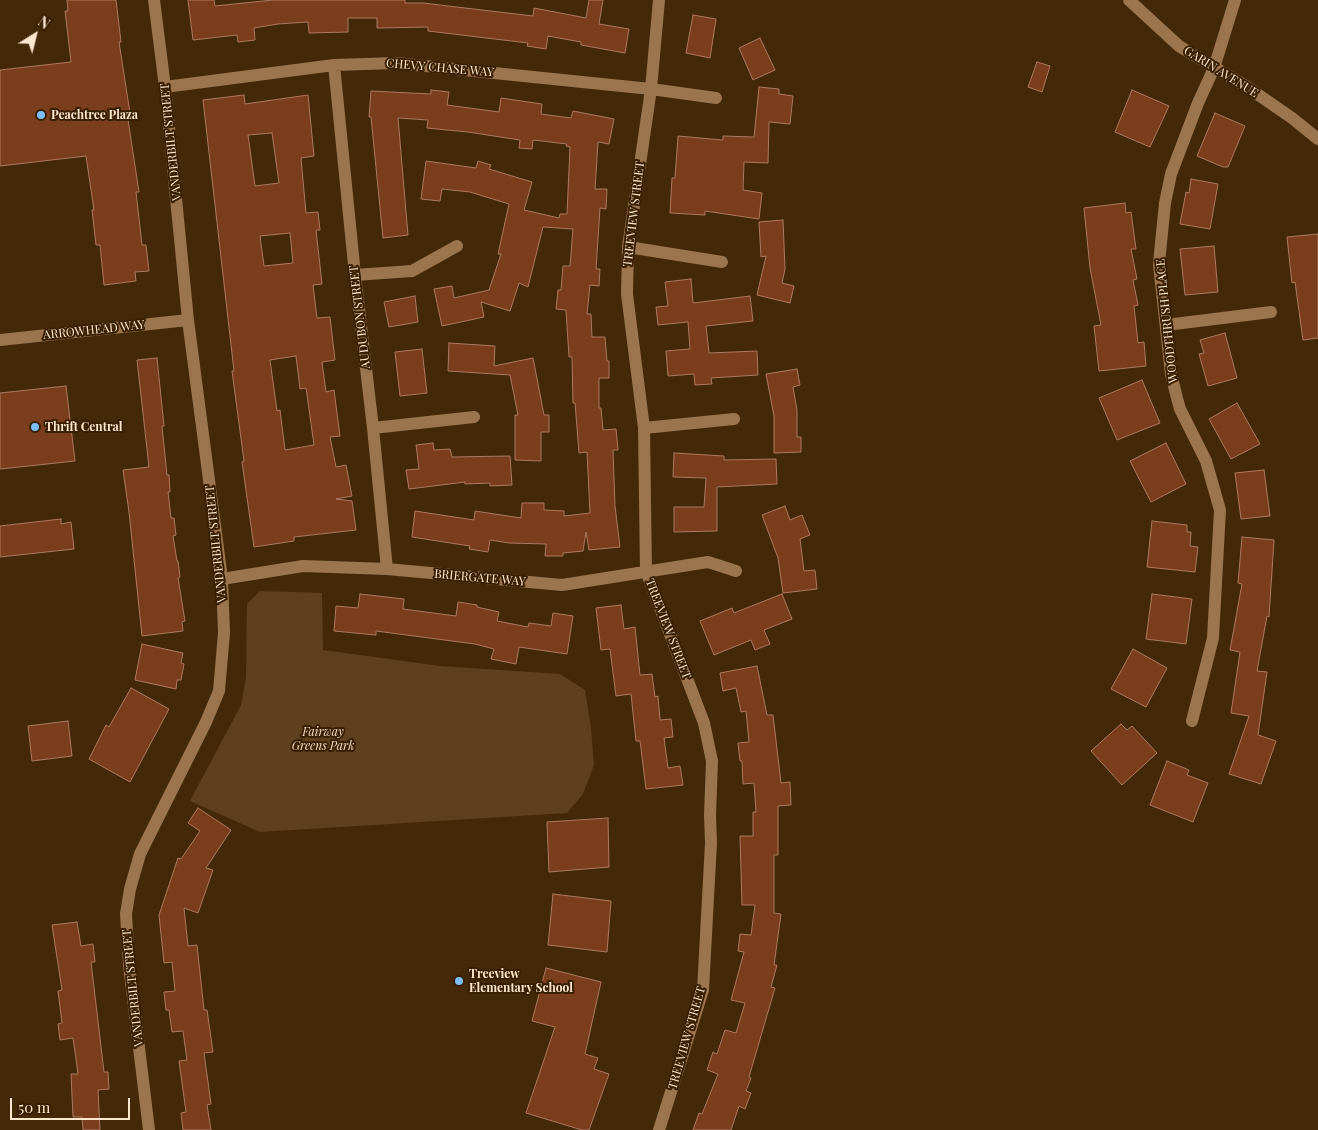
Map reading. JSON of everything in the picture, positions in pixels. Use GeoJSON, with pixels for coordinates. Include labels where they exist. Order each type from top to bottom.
{"type":"FeatureCollection","features":[{"type":"Feature","properties":{"kind":"street","name":"VANDERBILT STREET"},"geometry":{"type":"LineString","coordinates":[[149,1130],[129,965],[126,914],[130,889],[140,854],[206,722],[219,691],[224,633],[222,579],[188,320],[165,87],[154,0]]}},
{"type":"Feature","properties":{"kind":"street","name":"TREEVIEW STREET"},"geometry":{"type":"LineString","coordinates":[[659,0],[651,90],[628,247],[627,294],[644,428],[646,572],[704,723],[712,761],[711,843],[703,990],[659,1130]]}},
{"type":"Feature","properties":{"kind":"street","name":"GARIN AVENUE"},"geometry":{"type":"LineString","coordinates":[[1129,0],[1179,46],[1247,87],[1292,118],[1318,139]]}},
{"type":"Feature","properties":{"kind":"street","name":"WOODTHRUSH PLACE"},"geometry":{"type":"LineString","coordinates":[[1192,721],[1213,638],[1220,510],[1206,461],[1180,409],[1171,374],[1159,265],[1168,189],[1176,161],[1198,103],[1214,68],[1235,0]]}},
{"type":"Feature","properties":{"kind":"street","name":"CHEVY CHASE WAY"},"geometry":{"type":"LineString","coordinates":[[165,87],[334,65],[396,63],[716,98]]}},
{"type":"Feature","properties":{"kind":"street","name":"AUDUBON STREET"},"geometry":{"type":"LineString","coordinates":[[334,65],[354,275],[373,428],[387,569]]}},
{"type":"Feature","properties":{"kind":"street"},"geometry":{"type":"LineString","coordinates":[[354,275],[412,271],[457,246]]}},
{"type":"Feature","properties":{"kind":"street"},"geometry":{"type":"LineString","coordinates":[[628,247],[722,262]]}},
{"type":"Feature","properties":{"kind":"street"},"geometry":{"type":"LineString","coordinates":[[1166,325],[1271,312]]}},
{"type":"Feature","properties":{"kind":"street","name":"ARROWHEAD WAY"},"geometry":{"type":"LineString","coordinates":[[0,340],[188,320]]}},
{"type":"Feature","properties":{"kind":"street"},"geometry":{"type":"LineString","coordinates":[[373,428],[474,417]]}},
{"type":"Feature","properties":{"kind":"street"},"geometry":{"type":"LineString","coordinates":[[644,428],[734,419]]}},
{"type":"Feature","properties":{"kind":"street","name":"BRIERGATE WAY"},"geometry":{"type":"LineString","coordinates":[[222,579],[303,566],[387,569],[562,585],[708,562],[736,571]]}},
{"type":"Feature","properties":{"kind":"green space","name":"Fairway Greens Park"},"geometry":{"type":"Polygon","coordinates":[[[260,591],[322,593],[323,650],[440,666],[560,674],[585,690],[594,765],[583,794],[567,813],[260,832],[190,801],[241,705],[246,677],[247,604],[260,591]]]}},
{"type":"Feature","properties":{"kind":"building"},"geometry":{"type":"Polygon","coordinates":[[[67,0],[116,0],[121,42],[119,42],[130,113],[127,113],[139,192],[136,192],[142,245],[146,245],[149,271],[135,272],[136,281],[104,285],[100,245],[96,245],[92,210],[94,210],[86,156],[0,166],[0,70],[71,62],[65,11],[68,11],[67,0]]]}},
{"type":"Feature","properties":{"kind":"building"},"geometry":{"type":"Polygon","coordinates":[[[188,0],[214,0],[215,6],[273,0],[405,0],[405,3],[423,3],[533,16],[534,8],[586,18],[589,0],[603,0],[599,24],[629,29],[625,53],[581,45],[581,42],[548,36],[546,49],[527,46],[528,43],[428,31],[428,27],[377,28],[377,18],[348,18],[348,32],[309,33],[308,22],[254,28],[255,40],[238,42],[237,35],[193,40],[188,0]]]}},
{"type":"Feature","properties":{"kind":"building"},"geometry":{"type":"Polygon","coordinates":[[[693,15],[716,19],[710,58],[686,53],[693,15]]]}},
{"type":"Feature","properties":{"kind":"building"},"geometry":{"type":"Polygon","coordinates":[[[760,38],[775,70],[753,80],[739,48],[760,38]]]}},
{"type":"Feature","properties":{"kind":"building"},"geometry":{"type":"Polygon","coordinates":[[[1037,62],[1050,66],[1042,92],[1028,87],[1037,62]]]}},
{"type":"Feature","properties":{"kind":"building"},"geometry":{"type":"Polygon","coordinates":[[[759,87],[779,89],[779,94],[793,96],[790,124],[769,122],[768,163],[744,162],[743,190],[762,193],[759,219],[705,211],[705,215],[670,213],[672,178],[675,178],[678,136],[723,140],[723,136],[754,137],[759,87]]]}},
{"type":"Feature","properties":{"kind":"building"},"geometry":{"type":"Polygon","coordinates":[[[431,90],[449,92],[447,105],[499,112],[501,98],[542,104],[541,114],[571,118],[573,111],[614,119],[609,144],[598,142],[595,189],[607,189],[606,209],[600,208],[596,269],[600,269],[599,286],[590,285],[587,314],[591,314],[592,337],[605,337],[607,361],[609,361],[609,378],[599,378],[599,408],[601,408],[603,430],[616,429],[618,450],[613,450],[615,506],[620,547],[589,550],[586,532],[583,551],[563,553],[563,556],[545,556],[546,544],[509,543],[490,540],[488,552],[469,549],[470,546],[412,537],[415,511],[474,520],[475,511],[521,518],[522,503],[544,503],[544,510],[564,511],[564,516],[590,513],[587,452],[579,453],[575,403],[573,403],[572,357],[569,357],[566,310],[556,309],[558,290],[561,290],[563,266],[570,266],[573,229],[543,227],[528,287],[519,283],[510,311],[481,302],[484,317],[442,326],[434,289],[452,286],[454,298],[489,290],[501,254],[498,254],[509,204],[470,192],[442,189],[440,201],[421,199],[426,161],[476,168],[478,161],[491,165],[489,169],[532,182],[524,210],[559,218],[560,214],[567,214],[570,147],[566,146],[567,144],[533,140],[532,149],[519,148],[520,140],[427,128],[428,120],[398,118],[408,235],[383,238],[371,117],[369,117],[371,91],[431,94],[431,90]]]}},
{"type":"Feature","properties":{"kind":"building"},"geometry":{"type":"Polygon","coordinates":[[[1132,90],[1169,106],[1150,147],[1115,132],[1132,90]]]}},
{"type":"Feature","properties":{"kind":"building"},"geometry":{"type":"Polygon","coordinates":[[[244,95],[245,104],[308,95],[314,156],[301,158],[306,213],[318,212],[320,230],[316,230],[322,284],[313,285],[317,318],[330,317],[335,360],[322,362],[326,392],[334,390],[340,436],[330,437],[336,467],[346,465],[352,496],[336,499],[352,501],[356,530],[294,537],[294,541],[254,547],[242,462],[244,461],[232,371],[234,371],[203,100],[244,95]],[[272,133],[248,135],[255,186],[279,183],[272,133]],[[290,233],[260,236],[264,266],[293,263],[290,233]],[[296,356],[270,360],[277,411],[280,410],[285,450],[314,445],[306,388],[300,389],[296,356]]]}},
{"type":"Feature","properties":{"kind":"building"},"geometry":{"type":"Polygon","coordinates":[[[1215,113],[1245,126],[1228,167],[1223,167],[1197,156],[1215,113]]]}},
{"type":"Feature","properties":{"kind":"building"},"geometry":{"type":"Polygon","coordinates":[[[1191,179],[1218,184],[1210,229],[1180,224],[1186,192],[1189,193],[1191,179]]]}},
{"type":"Feature","properties":{"kind":"building"},"geometry":{"type":"Polygon","coordinates":[[[1125,203],[1126,213],[1131,212],[1136,249],[1131,249],[1137,279],[1133,280],[1138,305],[1134,306],[1138,343],[1144,342],[1146,366],[1099,371],[1094,326],[1101,325],[1090,268],[1084,208],[1125,203]]]}},
{"type":"Feature","properties":{"kind":"building"},"geometry":{"type":"Polygon","coordinates":[[[783,220],[785,269],[782,283],[794,286],[790,303],[757,295],[766,256],[761,257],[759,222],[783,220]]]}},
{"type":"Feature","properties":{"kind":"building"},"geometry":{"type":"Polygon","coordinates":[[[1318,234],[1318,338],[1303,340],[1295,282],[1292,283],[1287,237],[1318,234]]]}},
{"type":"Feature","properties":{"kind":"building"},"geometry":{"type":"Polygon","coordinates":[[[1214,246],[1218,292],[1185,295],[1180,249],[1214,246]]]}},
{"type":"Feature","properties":{"kind":"building"},"geometry":{"type":"Polygon","coordinates":[[[691,279],[693,303],[750,296],[753,321],[706,326],[709,353],[757,351],[758,375],[711,378],[712,384],[695,385],[694,374],[668,376],[666,351],[690,349],[688,322],[658,325],[656,307],[668,306],[665,282],[691,279]]]}},
{"type":"Feature","properties":{"kind":"building"},"geometry":{"type":"Polygon","coordinates":[[[415,296],[418,322],[389,327],[384,302],[415,296]]]}},
{"type":"Feature","properties":{"kind":"building"},"geometry":{"type":"Polygon","coordinates":[[[1225,333],[1237,378],[1208,386],[1199,354],[1204,353],[1200,340],[1225,333]]]}},
{"type":"Feature","properties":{"kind":"building"},"geometry":{"type":"Polygon","coordinates":[[[449,343],[495,346],[494,366],[533,358],[544,415],[549,415],[549,432],[541,432],[541,461],[515,460],[515,415],[518,415],[510,375],[448,371],[449,343]]]}},
{"type":"Feature","properties":{"kind":"building"},"geometry":{"type":"Polygon","coordinates":[[[422,349],[427,393],[400,396],[395,352],[422,349]]]}},
{"type":"Feature","properties":{"kind":"building"},"geometry":{"type":"Polygon","coordinates":[[[157,358],[167,475],[169,475],[170,492],[168,492],[171,518],[174,518],[176,535],[173,536],[185,621],[182,622],[183,631],[142,636],[123,470],[149,467],[137,360],[157,358]]]}},
{"type":"Feature","properties":{"kind":"building"},"geometry":{"type":"Polygon","coordinates":[[[797,369],[800,385],[793,387],[797,410],[797,437],[801,437],[801,452],[774,453],[774,416],[766,374],[797,369]]]}},
{"type":"Feature","properties":{"kind":"building"},"geometry":{"type":"Polygon","coordinates":[[[1142,380],[1160,423],[1117,440],[1099,398],[1142,380]]]}},
{"type":"Feature","properties":{"kind":"building","name":"Thrift Central"},"geometry":{"type":"Polygon","coordinates":[[[66,386],[75,461],[0,469],[0,393],[66,386]]]}},
{"type":"Feature","properties":{"kind":"building"},"geometry":{"type":"Polygon","coordinates":[[[1237,403],[1260,444],[1231,459],[1209,419],[1237,403]]]}},
{"type":"Feature","properties":{"kind":"building"},"geometry":{"type":"Polygon","coordinates":[[[433,443],[434,450],[450,449],[452,457],[510,456],[512,485],[490,486],[490,483],[465,484],[465,482],[409,489],[406,470],[419,469],[416,445],[433,443]]]}},
{"type":"Feature","properties":{"kind":"building"},"geometry":{"type":"Polygon","coordinates":[[[1166,443],[1186,484],[1151,502],[1130,461],[1166,443]]]}},
{"type":"Feature","properties":{"kind":"building"},"geometry":{"type":"Polygon","coordinates":[[[674,453],[724,456],[724,460],[776,459],[777,484],[717,487],[717,531],[674,532],[674,507],[704,507],[706,478],[673,477],[674,453]]]}},
{"type":"Feature","properties":{"kind":"building"},"geometry":{"type":"Polygon","coordinates":[[[1264,470],[1270,516],[1241,519],[1235,473],[1264,470]]]}},
{"type":"Feature","properties":{"kind":"building"},"geometry":{"type":"Polygon","coordinates":[[[785,506],[790,520],[802,515],[810,535],[800,539],[804,571],[815,570],[817,589],[783,593],[778,558],[762,515],[785,506]]]}},
{"type":"Feature","properties":{"kind":"building"},"geometry":{"type":"Polygon","coordinates":[[[61,519],[61,524],[71,522],[74,549],[0,557],[0,526],[61,519]]]}},
{"type":"Feature","properties":{"kind":"building"},"geometry":{"type":"Polygon","coordinates":[[[1152,521],[1187,525],[1187,532],[1191,532],[1190,546],[1198,547],[1195,572],[1147,567],[1152,521]]]}},
{"type":"Feature","properties":{"kind":"building"},"geometry":{"type":"Polygon","coordinates":[[[1242,537],[1274,540],[1269,617],[1267,616],[1257,671],[1267,672],[1258,735],[1276,741],[1261,784],[1229,774],[1249,716],[1231,713],[1240,652],[1230,650],[1242,584],[1238,583],[1242,537]]]}},
{"type":"Feature","properties":{"kind":"building"},"geometry":{"type":"Polygon","coordinates":[[[360,594],[404,599],[403,609],[456,616],[458,602],[477,605],[477,607],[499,612],[497,621],[528,627],[529,623],[551,626],[553,613],[573,616],[567,654],[519,647],[516,664],[491,659],[494,649],[475,644],[376,631],[376,635],[334,631],[336,606],[358,608],[360,594]]]}},
{"type":"Feature","properties":{"kind":"building"},"geometry":{"type":"Polygon","coordinates":[[[782,594],[792,619],[764,630],[770,644],[755,650],[751,640],[714,655],[700,621],[732,608],[734,613],[782,594]]]}},
{"type":"Feature","properties":{"kind":"building"},"geometry":{"type":"Polygon","coordinates":[[[1152,594],[1192,599],[1186,644],[1146,639],[1152,594]]]}},
{"type":"Feature","properties":{"kind":"building"},"geometry":{"type":"Polygon","coordinates":[[[621,605],[624,629],[635,627],[640,675],[652,674],[655,697],[658,696],[660,720],[671,719],[673,737],[664,738],[668,768],[680,766],[683,785],[646,789],[640,741],[636,741],[631,694],[616,696],[610,649],[601,650],[596,608],[621,605]]]}},
{"type":"Feature","properties":{"kind":"building"},"geometry":{"type":"Polygon","coordinates":[[[142,644],[183,653],[181,663],[184,664],[181,680],[177,680],[176,689],[135,680],[142,644]]]}},
{"type":"Feature","properties":{"kind":"building"},"geometry":{"type":"Polygon","coordinates":[[[1133,649],[1167,668],[1146,707],[1111,689],[1133,649]]]}},
{"type":"Feature","properties":{"kind":"building"},"geometry":{"type":"Polygon","coordinates":[[[757,666],[767,715],[773,715],[781,783],[790,782],[791,805],[778,806],[778,855],[774,855],[774,913],[781,914],[774,965],[777,965],[771,987],[775,988],[749,1077],[751,1078],[746,1091],[751,1093],[745,1109],[739,1106],[731,1130],[693,1130],[699,1113],[702,1114],[718,1074],[707,1070],[713,1052],[717,1054],[725,1030],[736,1033],[745,1003],[731,1000],[744,952],[738,951],[740,934],[751,935],[755,905],[742,905],[740,836],[753,836],[753,812],[756,812],[754,783],[743,784],[742,761],[740,761],[738,743],[749,742],[746,711],[741,712],[736,688],[723,691],[720,673],[757,666]]]}},
{"type":"Feature","properties":{"kind":"building"},"geometry":{"type":"Polygon","coordinates":[[[131,688],[169,709],[130,782],[89,759],[106,725],[109,727],[131,688]]]}},
{"type":"Feature","properties":{"kind":"building"},"geometry":{"type":"Polygon","coordinates":[[[68,721],[72,756],[32,761],[28,726],[68,721]]]}},
{"type":"Feature","properties":{"kind":"building"},"geometry":{"type":"Polygon","coordinates":[[[1121,724],[1127,730],[1132,726],[1157,753],[1122,785],[1091,751],[1121,724]]]}},
{"type":"Feature","properties":{"kind":"building"},"geometry":{"type":"Polygon","coordinates":[[[1167,761],[1189,770],[1187,775],[1208,783],[1193,822],[1150,805],[1167,761]]]}},
{"type":"Feature","properties":{"kind":"building"},"geometry":{"type":"Polygon","coordinates":[[[198,808],[231,830],[206,868],[213,870],[198,913],[184,908],[188,946],[197,945],[204,1010],[207,1010],[213,1052],[204,1053],[211,1104],[207,1105],[211,1130],[183,1130],[181,1113],[186,1112],[179,1061],[187,1060],[183,1031],[172,1032],[169,1010],[166,1010],[164,992],[175,991],[172,962],[164,963],[159,915],[178,858],[181,859],[200,831],[188,823],[198,808]]]}},
{"type":"Feature","properties":{"kind":"building"},"geometry":{"type":"Polygon","coordinates":[[[608,818],[609,867],[549,872],[547,822],[608,818]]]}},
{"type":"Feature","properties":{"kind":"building"},"geometry":{"type":"Polygon","coordinates":[[[553,894],[611,901],[607,952],[548,945],[553,894]]]}},
{"type":"Feature","properties":{"kind":"building"},"geometry":{"type":"Polygon","coordinates":[[[77,922],[81,946],[93,944],[95,962],[91,962],[104,1072],[108,1072],[109,1089],[98,1090],[100,1130],[83,1130],[82,1117],[73,1117],[71,1074],[78,1074],[73,1038],[60,1040],[58,1024],[62,1023],[58,991],[62,990],[52,925],[77,922]]]}},
{"type":"Feature","properties":{"kind":"building"},"geometry":{"type":"Polygon","coordinates":[[[546,968],[601,982],[585,1054],[598,1058],[594,1069],[609,1074],[589,1130],[582,1130],[526,1113],[555,1027],[532,1021],[546,968]]]}},
{"type":"Feature","properties":{"kind":"place","name":"Peachtree Plaza"},"geometry":{"type":"Point","coordinates":[41,115]}},
{"type":"Feature","properties":{"kind":"place","name":"Thrift Central"},"geometry":{"type":"Point","coordinates":[35,427]}},
{"type":"Feature","properties":{"kind":"place","name":"Treeview Elementary School"},"geometry":{"type":"Point","coordinates":[459,981]}}]}
